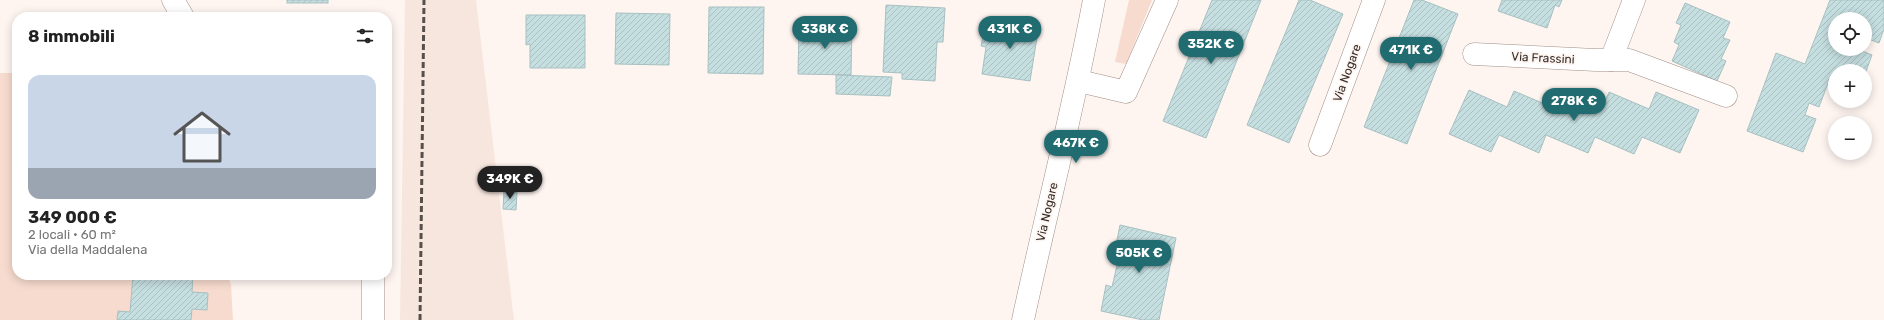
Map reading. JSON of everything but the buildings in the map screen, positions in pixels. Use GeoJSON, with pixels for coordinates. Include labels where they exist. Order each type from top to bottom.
{"type":"FeatureCollection","features":[{"type":"Feature","properties":{"kind":"street"},"geometry":{"type":"LineString","coordinates":[[168,0],[168,12]]}},
{"type":"Feature","properties":{"kind":"street"},"geometry":{"type":"LineString","coordinates":[[173,0],[180,12]]}},
{"type":"Feature","properties":{"kind":"street","name":"Via Nogare"},"geometry":{"type":"LineString","coordinates":[[1023,320],[1040,241],[1079,82],[1094,0]]}},
{"type":"Feature","properties":{"kind":"street"},"geometry":{"type":"LineString","coordinates":[[1079,82],[1126,92],[1167,0]]}},
{"type":"Feature","properties":{"kind":"street","name":"Via Nogare"},"geometry":{"type":"LineString","coordinates":[[1320,145],[1374,0]]}},
{"type":"Feature","properties":{"kind":"street"},"geometry":{"type":"LineString","coordinates":[[1611,60],[1634,0]]}},
{"type":"Feature","properties":{"kind":"street","name":"Via Frassini"},"geometry":{"type":"LineString","coordinates":[[1474,54],[1629,60],[1726,96]]}},
{"type":"Feature","properties":{"kind":"street"},"geometry":{"type":"LineString","coordinates":[[373,280],[373,320]]}},
{"type":"Feature","properties":{"kind":"shaded area"},"geometry":{"type":"Polygon","coordinates":[[[405,0],[476,0],[514,320],[400,320],[405,0]]]}},
{"type":"Feature","properties":{"kind":"shaded area"},"geometry":{"type":"Polygon","coordinates":[[[1129,0],[1152,0],[1126,64],[1115,62],[1129,0]]]}},
{"type":"Feature","properties":{"kind":"shaded area"},"geometry":{"type":"Polygon","coordinates":[[[0,73],[12,73],[12,280],[229,280],[231,284],[233,320],[0,320],[0,73]]]}},
{"type":"Feature","properties":{"kind":"railway"},"geometry":{"type":"LineString","coordinates":[[420,320],[424,0]]}}]}
